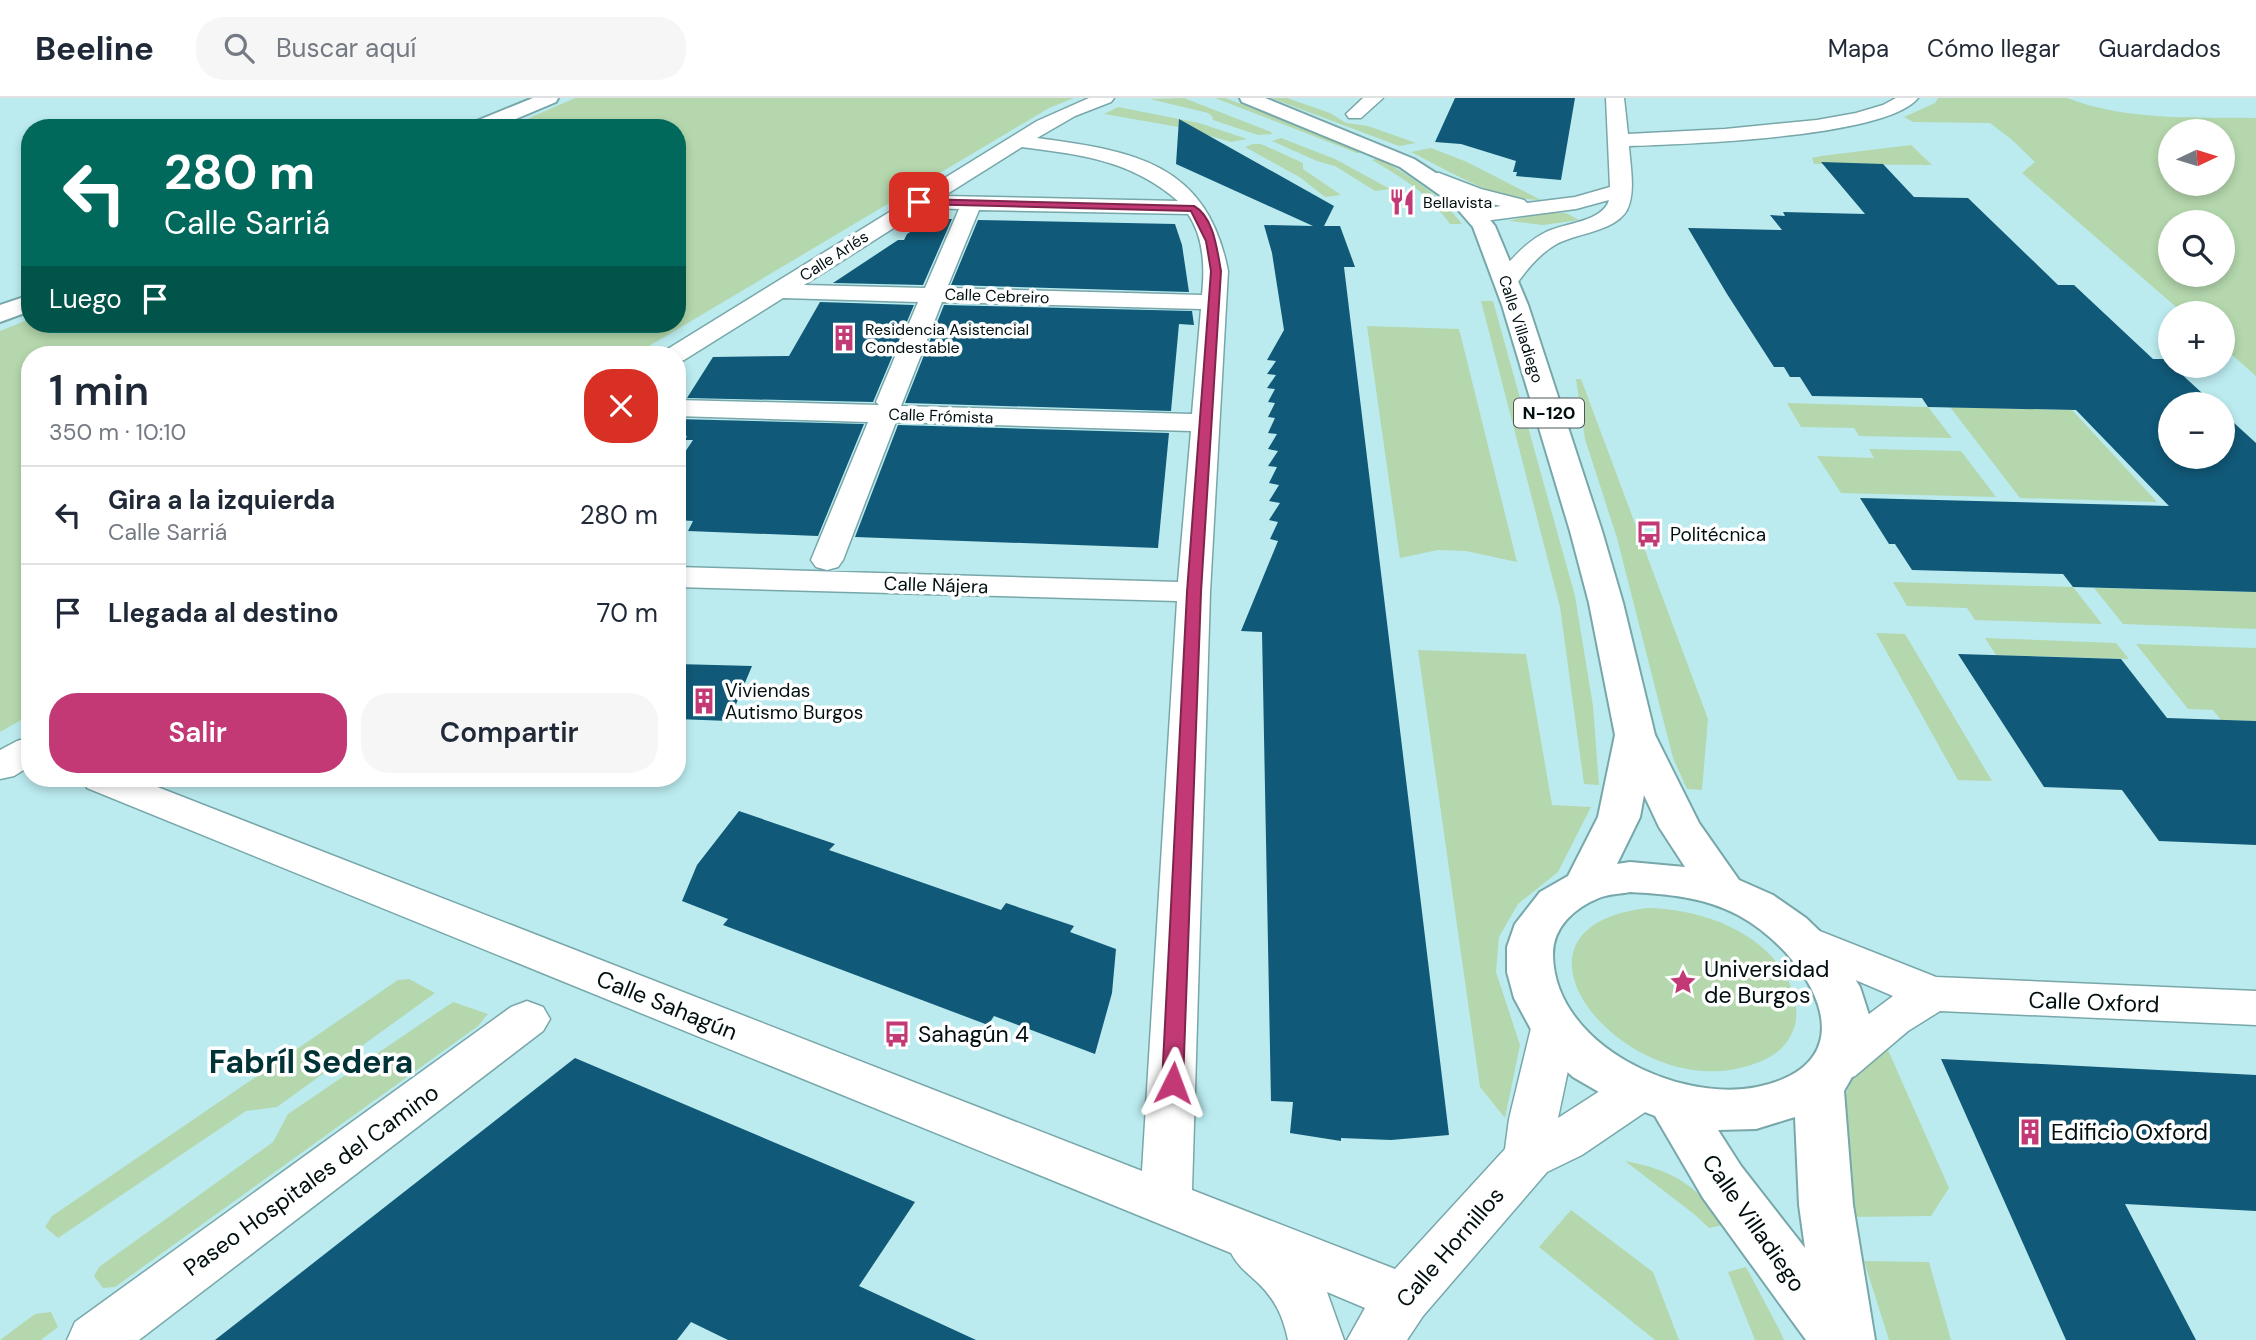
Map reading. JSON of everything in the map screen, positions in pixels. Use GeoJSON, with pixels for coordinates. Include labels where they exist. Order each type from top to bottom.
{"type":"FeatureCollection","features":[{"type":"Feature","properties":{"kind":"main road"},"geometry":{"type":"LineString","coordinates":[[498,119],[549,98]]}},
{"type":"Feature","properties":{"kind":"main road","name":"Calle Villadiego"},"geometry":{"type":"LineString","coordinates":[[1249,98],[1373,148],[1432,177],[1462,200],[1481,221],[1506,282],[1586,531],[1606,603],[1634,736],[1680,827],[1723,891]]}},
{"type":"Feature","properties":{"kind":"main road"},"geometry":{"type":"LineString","coordinates":[[0,314],[21,306]]}},
{"type":"Feature","properties":{"kind":"main road","name":"Calle Villadiego"},"geometry":{"type":"LineString","coordinates":[[1585,886],[1619,817],[1634,736]]}},
{"type":"Feature","properties":{"kind":"main road"},"geometry":{"type":"LineString","coordinates":[[1630,877],[1676,879],[1723,891],[1756,905],[1807,942],[1827,965],[1841,990],[1849,1025],[1845,1045],[1828,1074],[1786,1101],[1747,1109],[1710,1109],[1656,1096],[1590,1063],[1554,1027],[1532,990],[1528,955],[1534,932],[1546,913],[1563,897],[1585,886],[1630,877]]}},
{"type":"Feature","properties":{"kind":"main road","name":"Calle Villadiego"},"geometry":{"type":"LineString","coordinates":[[1828,1074],[1826,1205],[1846,1340]]}},
{"type":"Feature","properties":{"kind":"main road","name":"Calle Villadiego"},"geometry":{"type":"LineString","coordinates":[[1656,1096],[1840,1340]]}},
{"type":"Feature","properties":{"kind":"street","name":"Calle Arlés"},"geometry":{"type":"LineString","coordinates":[[686,348],[1020,141],[1069,112],[1105,98]]}},
{"type":"Feature","properties":{"kind":"street"},"geometry":{"type":"LineString","coordinates":[[1355,114],[1374,98]]}},
{"type":"Feature","properties":{"kind":"street"},"geometry":{"type":"LineString","coordinates":[[1506,282],[1522,259],[1540,244],[1602,219],[1618,200],[1619,140],[1615,98]]}},
{"type":"Feature","properties":{"kind":"street"},"geometry":{"type":"LineString","coordinates":[[1619,140],[1757,132],[1834,124],[1882,111],[1904,103],[1909,98]]}},
{"type":"Feature","properties":{"kind":"street"},"geometry":{"type":"LineString","coordinates":[[1020,141],[1093,152],[1130,162],[1168,180],[1202,220],[1210,241],[1216,271],[1194,592],[1166,1204]]}},
{"type":"Feature","properties":{"kind":"street"},"geometry":{"type":"LineString","coordinates":[[1432,177],[1474,194],[1539,208]]}},
{"type":"Feature","properties":{"kind":"street"},"geometry":{"type":"LineString","coordinates":[[1481,221],[1589,200],[1606,203],[1618,200]]}},
{"type":"Feature","properties":{"kind":"street"},"geometry":{"type":"LineString","coordinates":[[919,202],[1194,208]]}},
{"type":"Feature","properties":{"kind":"street"},"geometry":{"type":"LineString","coordinates":[[827,560],[969,211]]}},
{"type":"Feature","properties":{"kind":"street"},"geometry":{"type":"LineString","coordinates":[[1481,221],[1567,231]]}},
{"type":"Feature","properties":{"kind":"street","name":"Calle Cebreiro"},"geometry":{"type":"LineString","coordinates":[[779,291],[1214,302]]}},
{"type":"Feature","properties":{"kind":"street","name":"Calle Frómista"},"geometry":{"type":"LineString","coordinates":[[686,408],[1206,423]]}},
{"type":"Feature","properties":{"kind":"street","name":"Calle Nájera"},"geometry":{"type":"LineString","coordinates":[[686,577],[1194,592]]}},
{"type":"Feature","properties":{"kind":"street","name":"Calle Sahagún"},"geometry":{"type":"LineString","coordinates":[[121,787],[1233,1231],[1390,1319]]}},
{"type":"Feature","properties":{"kind":"street","name":"Calle Oxford"},"geometry":{"type":"LineString","coordinates":[[1807,942],[1932,994],[2256,1008]]}},
{"type":"Feature","properties":{"kind":"street"},"geometry":{"type":"LineString","coordinates":[[1828,1074],[1892,1020],[1932,994]]}},
{"type":"Feature","properties":{"kind":"street","name":"Paseo Hospitales del Camino"},"geometry":{"type":"LineString","coordinates":[[95,1340],[527,1019]]}},
{"type":"Feature","properties":{"kind":"street"},"geometry":{"type":"LineString","coordinates":[[1529,1157],[1533,1119],[1554,1027]]}},
{"type":"Feature","properties":{"kind":"street","name":"Calle Hornillos"},"geometry":{"type":"LineString","coordinates":[[1390,1319],[1529,1157],[1656,1096]]}},
{"type":"Feature","properties":{"kind":"street","name":"Calle Sahagún"},"geometry":{"type":"LineString","coordinates":[[1233,1231],[1285,1270],[1311,1313],[1316,1340]]}},
{"type":"Feature","properties":{"kind":"green space"},"geometry":{"type":"Polygon","coordinates":[[[575,98],[1074,98],[1049,108],[686,324],[686,119],[527,119],[575,98]]]}},
{"type":"Feature","properties":{"kind":"green space"},"geometry":{"type":"Polygon","coordinates":[[[1184,98],[1272,134],[1258,135],[1213,120],[1208,113],[1150,99],[1184,98]]]}},
{"type":"Feature","properties":{"kind":"green space"},"geometry":{"type":"Polygon","coordinates":[[[1215,98],[1225,98],[1365,152],[1357,153],[1215,98]]]}},
{"type":"Feature","properties":{"kind":"green space"},"geometry":{"type":"Polygon","coordinates":[[[1271,98],[1287,98],[1330,113],[1346,123],[1368,126],[1416,143],[1399,146],[1271,98]]]}},
{"type":"Feature","properties":{"kind":"green space"},"geometry":{"type":"Polygon","coordinates":[[[1938,98],[2067,98],[2113,111],[2137,114],[2256,118],[2256,376],[2235,358],[2235,301],[2169,301],[2022,173],[2035,162],[1990,123],[1913,122],[1904,117],[1935,103],[1938,98]]]}},
{"type":"Feature","properties":{"kind":"green space"},"geometry":{"type":"Polygon","coordinates":[[[1118,107],[1199,123],[1247,139],[1231,142],[1179,127],[1104,114],[1118,107]]]}},
{"type":"Feature","properties":{"kind":"green space"},"geometry":{"type":"Polygon","coordinates":[[[1281,138],[1335,159],[1390,189],[1375,191],[1335,166],[1272,141],[1281,138]]]}},
{"type":"Feature","properties":{"kind":"green space"},"geometry":{"type":"Polygon","coordinates":[[[1261,144],[1303,163],[1303,169],[1341,195],[1325,197],[1301,178],[1245,147],[1261,144]]]}},
{"type":"Feature","properties":{"kind":"green space"},"geometry":{"type":"Polygon","coordinates":[[[1911,145],[1932,165],[1814,164],[1812,158],[1821,156],[1911,145]]]}},
{"type":"Feature","properties":{"kind":"green space"},"geometry":{"type":"Polygon","coordinates":[[[1431,148],[1467,162],[1541,200],[1524,199],[1490,190],[1411,152],[1431,148]]]}},
{"type":"Feature","properties":{"kind":"green space"},"geometry":{"type":"Polygon","coordinates":[[[1379,158],[1434,195],[1462,224],[1450,224],[1415,188],[1372,160],[1379,158]]]}},
{"type":"Feature","properties":{"kind":"green space"},"geometry":{"type":"Polygon","coordinates":[[[1540,213],[1566,213],[1579,220],[1543,225],[1509,221],[1540,213]]]}},
{"type":"Feature","properties":{"kind":"green space"},"geometry":{"type":"Polygon","coordinates":[[[1481,301],[1493,301],[1575,596],[1593,706],[1599,785],[1584,784],[1560,607],[1481,301]]]}},
{"type":"Feature","properties":{"kind":"green space"},"geometry":{"type":"Polygon","coordinates":[[[21,323],[21,333],[671,333],[649,346],[21,346],[21,720],[0,732],[0,331],[21,323]]]}},
{"type":"Feature","properties":{"kind":"green space"},"geometry":{"type":"Polygon","coordinates":[[[1367,326],[1459,329],[1517,562],[1466,551],[1438,550],[1400,558],[1367,326]]]}},
{"type":"Feature","properties":{"kind":"green space"},"geometry":{"type":"Polygon","coordinates":[[[1576,379],[1581,379],[1708,719],[1702,790],[1687,789],[1673,758],[1617,538],[1585,439],[1576,379]]]}},
{"type":"Feature","properties":{"kind":"green space"},"geometry":{"type":"Polygon","coordinates":[[[1787,403],[1928,407],[1952,438],[1859,436],[1854,428],[1801,427],[1787,403]]]}},
{"type":"Feature","properties":{"kind":"green space"},"geometry":{"type":"Polygon","coordinates":[[[1950,407],[2072,410],[2157,502],[2020,498],[1950,407]]]}},
{"type":"Feature","properties":{"kind":"green space"},"geometry":{"type":"Polygon","coordinates":[[[1869,449],[1961,451],[1996,497],[1841,493],[1817,456],[1874,458],[1869,449]]]}},
{"type":"Feature","properties":{"kind":"green space"},"geometry":{"type":"Polygon","coordinates":[[[1893,582],[2073,587],[2102,624],[1975,620],[1967,608],[1907,606],[1893,582]]]}},
{"type":"Feature","properties":{"kind":"green space"},"geometry":{"type":"Polygon","coordinates":[[[2094,588],[2256,592],[2256,629],[2123,624],[2094,588]]]}},
{"type":"Feature","properties":{"kind":"green space"},"geometry":{"type":"Polygon","coordinates":[[[1876,633],[1905,634],[1992,781],[1958,780],[1876,633]]]}},
{"type":"Feature","properties":{"kind":"green space"},"geometry":{"type":"Polygon","coordinates":[[[1985,638],[2116,643],[2129,659],[1996,655],[1985,638]]]}},
{"type":"Feature","properties":{"kind":"green space"},"geometry":{"type":"Polygon","coordinates":[[[2136,644],[2256,648],[2256,721],[2221,720],[2213,710],[2188,709],[2136,644]]]}},
{"type":"Feature","properties":{"kind":"green space"},"geometry":{"type":"Polygon","coordinates":[[[1418,650],[1526,654],[1552,805],[1591,807],[1558,872],[1518,904],[1499,937],[1496,972],[1520,1045],[1505,1118],[1480,1087],[1418,650]]]}},
{"type":"Feature","properties":{"kind":"green space"},"geometry":{"type":"Polygon","coordinates":[[[1647,908],[1668,909],[1711,919],[1751,939],[1768,952],[1782,969],[1792,989],[1796,1006],[1794,1030],[1782,1048],[1763,1061],[1740,1068],[1695,1070],[1652,1058],[1615,1035],[1587,1006],[1573,975],[1576,946],[1599,922],[1647,908]]]}},
{"type":"Feature","properties":{"kind":"green space"},"geometry":{"type":"Polygon","coordinates":[[[409,979],[435,993],[277,1107],[246,1111],[58,1238],[45,1227],[52,1216],[398,980],[409,979]]]}},
{"type":"Feature","properties":{"kind":"green space"},"geometry":{"type":"Polygon","coordinates":[[[453,1002],[488,1014],[478,1026],[115,1287],[103,1288],[94,1276],[99,1267],[273,1142],[288,1114],[453,1002]]]}},
{"type":"Feature","properties":{"kind":"green space"},"geometry":{"type":"Polygon","coordinates":[[[1888,1050],[1949,1188],[1931,1216],[1848,1217],[1841,1158],[1842,1116],[1846,1096],[1853,1078],[1864,1063],[1888,1050]]]}},
{"type":"Feature","properties":{"kind":"green space"},"geometry":{"type":"Polygon","coordinates":[[[1625,1161],[1657,1169],[1682,1181],[1704,1199],[1724,1225],[1709,1228],[1625,1161]]]}},
{"type":"Feature","properties":{"kind":"green space"},"geometry":{"type":"Polygon","coordinates":[[[1571,1210],[1653,1272],[1679,1340],[1655,1340],[1539,1247],[1571,1210]]]}},
{"type":"Feature","properties":{"kind":"green space"},"geometry":{"type":"Polygon","coordinates":[[[1864,1261],[1929,1262],[1951,1340],[1889,1340],[1864,1261]]]}},
{"type":"Feature","properties":{"kind":"green space"},"geometry":{"type":"Polygon","coordinates":[[[1746,1267],[1784,1340],[1755,1340],[1728,1272],[1746,1267]]]}},
{"type":"Feature","properties":{"kind":"green space"},"geometry":{"type":"Polygon","coordinates":[[[51,1312],[58,1327],[41,1340],[0,1340],[35,1314],[51,1312]]]}},
{"type":"Feature","properties":{"kind":"building"},"geometry":{"type":"Polygon","coordinates":[[[1455,98],[1575,98],[1561,180],[1516,176],[1517,172],[1513,172],[1516,161],[1461,144],[1435,142],[1455,98]]]}},
{"type":"Feature","properties":{"kind":"building"},"geometry":{"type":"Polygon","coordinates":[[[1179,119],[1334,206],[1324,226],[1340,226],[1355,267],[1344,267],[1449,1135],[1391,1140],[1341,1138],[1341,1141],[1290,1133],[1293,1102],[1271,1101],[1262,632],[1241,631],[1278,541],[1270,539],[1278,522],[1269,520],[1280,503],[1269,501],[1279,485],[1269,483],[1277,467],[1268,466],[1278,451],[1268,449],[1277,434],[1268,433],[1275,418],[1268,417],[1275,403],[1268,402],[1275,389],[1267,388],[1276,375],[1267,374],[1276,361],[1267,360],[1284,330],[1272,253],[1264,225],[1313,226],[1176,164],[1179,119]]]}},
{"type":"Feature","properties":{"kind":"building"},"geometry":{"type":"Polygon","coordinates":[[[1821,162],[1883,164],[1914,197],[1968,198],[2058,285],[2074,285],[2153,359],[2158,359],[2158,378],[2186,378],[2201,392],[2158,392],[2158,469],[2235,469],[2235,424],[2256,443],[2256,592],[2073,587],[2063,574],[1912,570],[1895,544],[1889,544],[1860,498],[2169,506],[2076,410],[1928,407],[1922,398],[1812,396],[1800,377],[1790,377],[1784,367],[1774,367],[1688,228],[1782,230],[1770,215],[1785,216],[1783,212],[1865,214],[1821,162]]]}},
{"type":"Feature","properties":{"kind":"building"},"geometry":{"type":"Polygon","coordinates":[[[931,219],[952,219],[923,285],[833,283],[898,240],[904,240],[907,234],[931,219]]]}},
{"type":"Feature","properties":{"kind":"building"},"geometry":{"type":"Polygon","coordinates":[[[978,220],[1175,224],[1182,245],[1189,292],[951,285],[978,220]]]}},
{"type":"Feature","properties":{"kind":"building","name":"Residencia Asistencial Condestable"},"geometry":{"type":"Polygon","coordinates":[[[820,302],[914,305],[873,402],[687,398],[713,357],[789,356],[820,302]]]}},
{"type":"Feature","properties":{"kind":"building"},"geometry":{"type":"Polygon","coordinates":[[[944,305],[1192,311],[1194,325],[1179,324],[1171,411],[905,403],[944,305]]]}},
{"type":"Feature","properties":{"kind":"building"},"geometry":{"type":"Polygon","coordinates":[[[686,419],[864,424],[818,536],[688,531],[693,521],[686,521],[686,450],[693,440],[686,440],[686,419]]]}},
{"type":"Feature","properties":{"kind":"building"},"geometry":{"type":"Polygon","coordinates":[[[898,425],[1169,433],[1158,548],[855,537],[898,425]]]}},
{"type":"Feature","properties":{"kind":"building"},"geometry":{"type":"Polygon","coordinates":[[[1958,654],[2121,659],[2167,718],[2256,721],[2256,845],[2159,841],[2122,790],[2044,787],[1958,654]]]}},
{"type":"Feature","properties":{"kind":"building","name":"Viviendas Autismo Burgos"},"geometry":{"type":"Polygon","coordinates":[[[686,664],[752,666],[729,721],[686,719],[686,664]]]}},
{"type":"Feature","properties":{"kind":"building"},"geometry":{"type":"Polygon","coordinates":[[[739,811],[835,844],[829,850],[1001,910],[1006,903],[1074,926],[1070,932],[1116,949],[1112,993],[1095,1054],[994,1016],[988,1025],[723,925],[728,919],[682,901],[697,865],[739,811]]]}},
{"type":"Feature","properties":{"kind":"building"},"geometry":{"type":"Polygon","coordinates":[[[575,1058],[915,1202],[859,1286],[976,1340],[728,1340],[691,1322],[677,1340],[215,1340],[575,1058]]]}},
{"type":"Feature","properties":{"kind":"building"},"geometry":{"type":"Polygon","coordinates":[[[1941,1059],[2256,1075],[2256,1211],[2125,1204],[2196,1340],[2066,1340],[1941,1059]]]}},
{"type":"Feature","properties":{"kind":"place","name":"Bellavista"},"geometry":{"type":"Point","coordinates":[1402,202]}},
{"type":"Feature","properties":{"kind":"place","name":"Residencia Asistencial Condestable"},"geometry":{"type":"Point","coordinates":[844,338]}},
{"type":"Feature","properties":{"kind":"place","name":"Politécnica"},"geometry":{"type":"Point","coordinates":[1649,534]}},
{"type":"Feature","properties":{"kind":"place","name":"Viviendas Autismo Burgos"},"geometry":{"type":"Point","coordinates":[704,701]}},
{"type":"Feature","properties":{"kind":"place","name":"Universidad de Burgos"},"geometry":{"type":"Point","coordinates":[1683,982]}},
{"type":"Feature","properties":{"kind":"place","name":"Sahagún 4"},"geometry":{"type":"Point","coordinates":[897,1034]}},
{"type":"Feature","properties":{"kind":"place","name":"Edificio Oxford"},"geometry":{"type":"Point","coordinates":[2030,1132]}},
{"type":"Feature","properties":{"kind":"district","name":"Fabríl Sedera"},"geometry":{"type":"Point","coordinates":[311,1062]}},
{"type":"Feature","properties":{"kind":"route"},"geometry":{"type":"LineString","coordinates":[[919,202],[1194,208],[1210,241],[1216,271],[1194,592],[1173,1083]]}}]}
